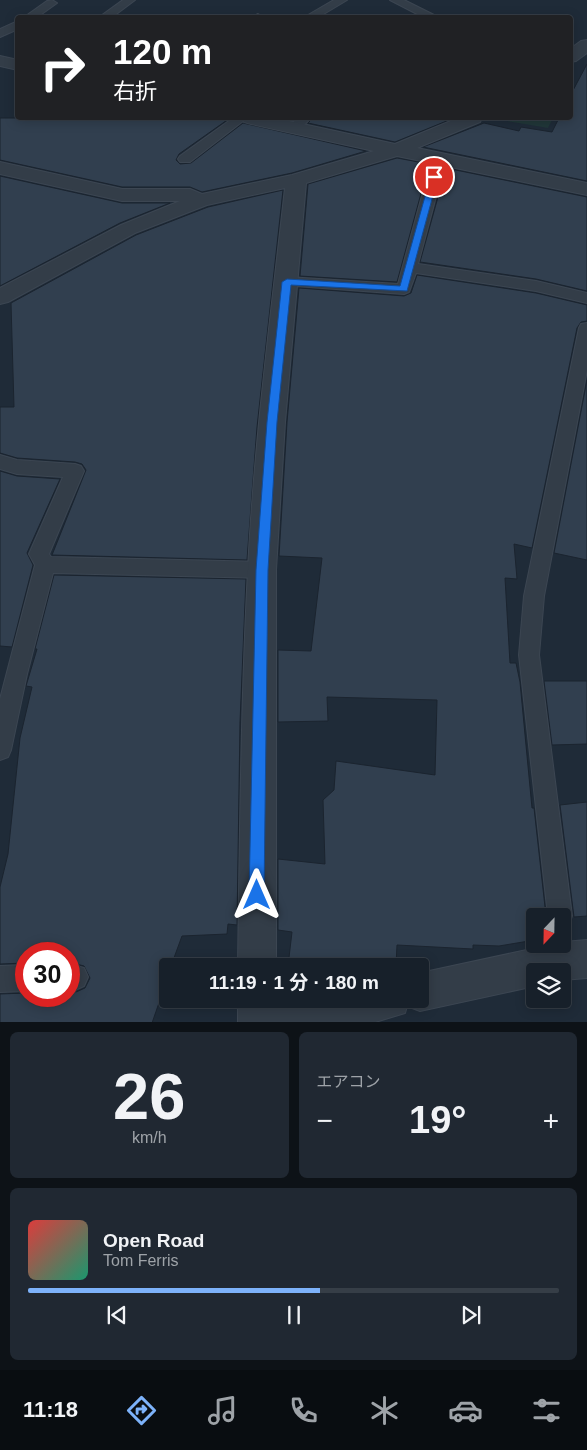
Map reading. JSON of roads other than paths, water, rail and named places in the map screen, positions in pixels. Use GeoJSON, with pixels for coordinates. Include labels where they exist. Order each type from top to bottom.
{"type":"FeatureCollection","features":[{"type":"Feature","properties":{"kind":"street"},"geometry":{"type":"LineString","coordinates":[[573,55],[587,45]]}},
{"type":"Feature","properties":{"kind":"street"},"geometry":{"type":"LineString","coordinates":[[0,61],[15,64]]}},
{"type":"Feature","properties":{"kind":"street"},"geometry":{"type":"LineString","coordinates":[[275,120],[299,122],[396,150],[587,189]]}},
{"type":"Feature","properties":{"kind":"street"},"geometry":{"type":"LineString","coordinates":[[0,297],[128,229],[201,200],[296,180],[396,150],[468,120]]}},
{"type":"Feature","properties":{"kind":"street"},"geometry":{"type":"LineString","coordinates":[[0,168],[122,194],[190,195],[201,200]]}},
{"type":"Feature","properties":{"kind":"street"},"geometry":{"type":"LineString","coordinates":[[257,958],[257,832],[262,570],[272,422],[296,180]]}},
{"type":"Feature","properties":{"kind":"street"},"geometry":{"type":"LineString","coordinates":[[429,990],[571,954]]}},
{"type":"Feature","properties":{"kind":"street"},"geometry":{"type":"LineString","coordinates":[[257,1008],[257,1022]]}},
{"type":"Feature","properties":{"kind":"street"},"geometry":{"type":"LineString","coordinates":[[286,1022],[350,1008]]}},
{"type":"Feature","properties":{"kind":"lane"},"geometry":{"type":"LineString","coordinates":[[108,15],[130,0]]}},
{"type":"Feature","properties":{"kind":"lane"},"geometry":{"type":"LineString","coordinates":[[314,15],[342,0]]}},
{"type":"Feature","properties":{"kind":"lane"},"geometry":{"type":"LineString","coordinates":[[395,0],[426,15]]}},
{"type":"Feature","properties":{"kind":"lane"},"geometry":{"type":"LineString","coordinates":[[33,15],[51,3]]}},
{"type":"Feature","properties":{"kind":"lane"},"geometry":{"type":"LineString","coordinates":[[0,34],[15,26]]}},
{"type":"Feature","properties":{"kind":"lane"},"geometry":{"type":"LineString","coordinates":[[185,159],[238,120]]}},
{"type":"Feature","properties":{"kind":"lane"},"geometry":{"type":"LineString","coordinates":[[287,282],[404,289],[439,159]]}},
{"type":"Feature","properties":{"kind":"lane"},"geometry":{"type":"LineString","coordinates":[[409,267],[536,286],[587,298]]}},
{"type":"Feature","properties":{"kind":"lane"},"geometry":{"type":"LineString","coordinates":[[559,908],[529,655],[534,596],[587,328]]}},
{"type":"Feature","properties":{"kind":"lane"},"geometry":{"type":"LineString","coordinates":[[0,462],[17,467],[75,471],[38,554],[45,565],[16,674],[0,750]]}},
{"type":"Feature","properties":{"kind":"lane"},"geometry":{"type":"LineString","coordinates":[[45,565],[262,570]]}},
{"type":"Feature","properties":{"kind":"lane"},"geometry":{"type":"LineString","coordinates":[[0,979],[15,978]]}}]}
